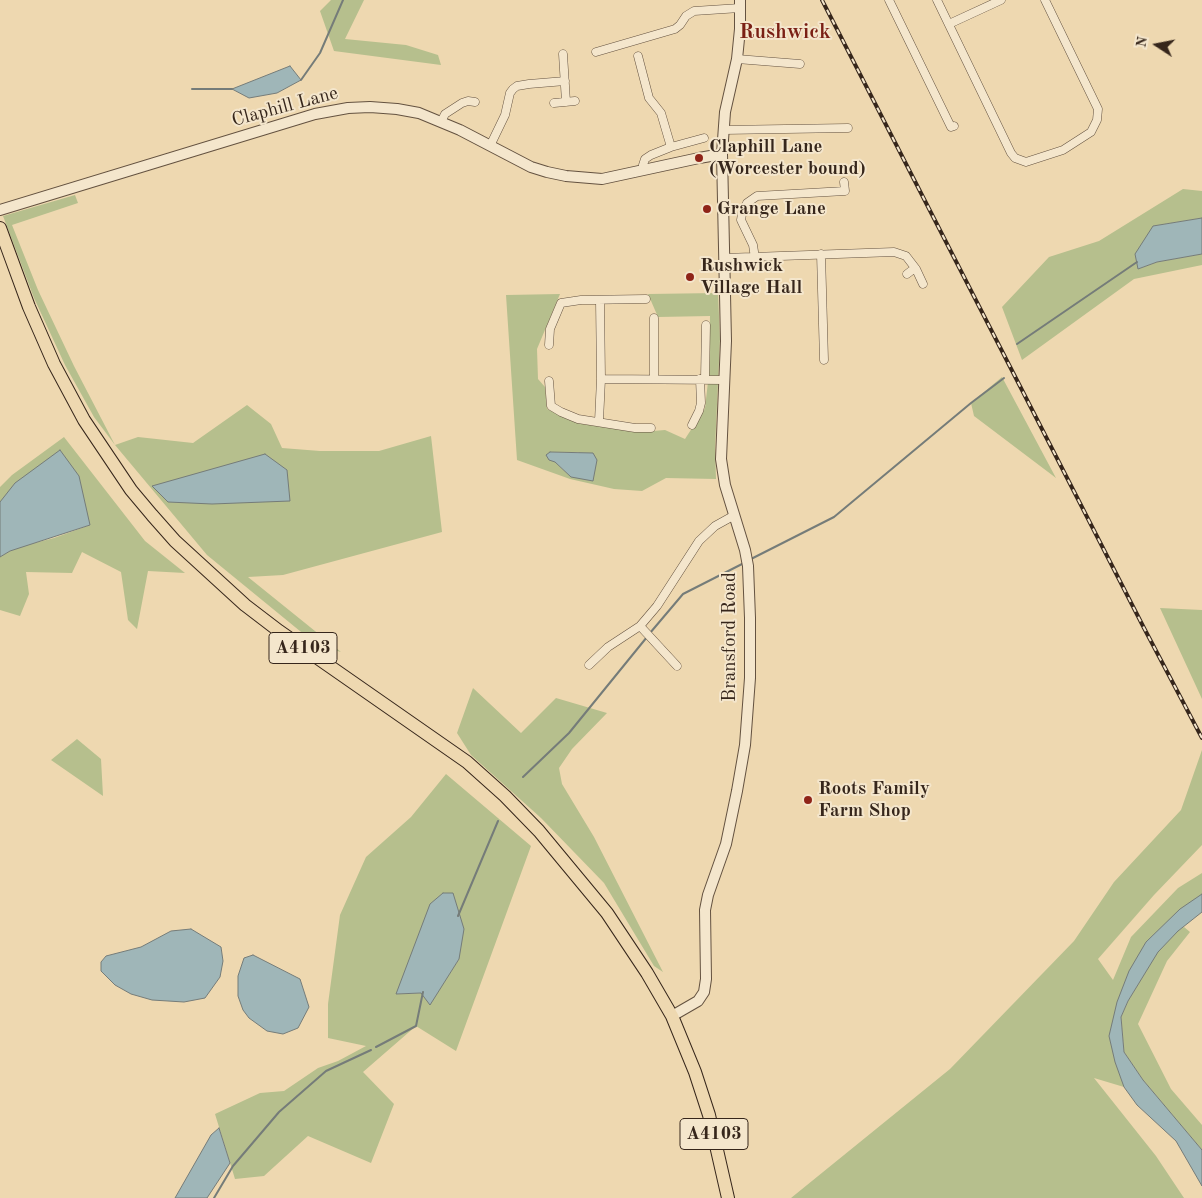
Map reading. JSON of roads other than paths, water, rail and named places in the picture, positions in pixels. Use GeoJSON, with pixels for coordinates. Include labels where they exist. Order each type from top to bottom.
{"type":"FeatureCollection","features":[{"type":"Feature","properties":{"kind":"highway","name":"A4103"},"geometry":{"type":"LineString","coordinates":[[0,228],[29,307],[54,364],[84,420],[131,490],[152,516],[187,552],[245,605],[279,631],[467,762],[506,796],[539,831],[602,907],[647,973],[672,1016],[695,1072],[709,1115],[728,1198]]}},
{"type":"Feature","properties":{"kind":"street"},"geometry":{"type":"LineString","coordinates":[[889,0],[951,127],[954,126]]}},
{"type":"Feature","properties":{"kind":"street"},"geometry":{"type":"LineString","coordinates":[[937,0],[1011,153],[1015,158],[1026,162],[1063,150],[1091,132],[1097,120],[1098,109],[1045,0]]}},
{"type":"Feature","properties":{"kind":"street"},"geometry":{"type":"LineString","coordinates":[[949,24],[1001,0]]}},
{"type":"Feature","properties":{"kind":"street"},"geometry":{"type":"LineString","coordinates":[[596,52],[675,29],[686,16],[694,11],[740,4]]}},
{"type":"Feature","properties":{"kind":"street","name":"Bransford Road"},"geometry":{"type":"LineString","coordinates":[[672,1016],[698,1001],[704,992],[706,979],[705,910],[708,895],[726,844],[738,791],[750,678],[750,591],[745,550],[733,516],[721,466],[726,341],[722,154],[723,130],[737,59],[740,4]]}},
{"type":"Feature","properties":{"kind":"street"},"geometry":{"type":"LineString","coordinates":[[563,54],[566,102]]}},
{"type":"Feature","properties":{"kind":"street"},"geometry":{"type":"LineString","coordinates":[[638,56],[649,98],[661,113],[672,147]]}},
{"type":"Feature","properties":{"kind":"street"},"geometry":{"type":"LineString","coordinates":[[737,59],[800,64]]}},
{"type":"Feature","properties":{"kind":"street"},"geometry":{"type":"LineString","coordinates":[[490,146],[505,116],[510,93],[513,89],[517,86],[529,84],[564,81]]}},
{"type":"Feature","properties":{"kind":"street"},"geometry":{"type":"LineString","coordinates":[[441,122],[445,114],[462,103],[468,101],[475,102]]}},
{"type":"Feature","properties":{"kind":"street"},"geometry":{"type":"LineString","coordinates":[[554,103],[575,101]]}},
{"type":"Feature","properties":{"kind":"street","name":"Claphill Lane"},"geometry":{"type":"LineString","coordinates":[[0,210],[323,113],[348,108],[388,108],[419,113],[531,167],[566,176],[602,179],[722,154]]}},
{"type":"Feature","properties":{"kind":"street"},"geometry":{"type":"LineString","coordinates":[[723,130],[848,128]]}},
{"type":"Feature","properties":{"kind":"street"},"geometry":{"type":"LineString","coordinates":[[643,170],[642,165],[645,159],[651,155],[704,138]]}},
{"type":"Feature","properties":{"kind":"street"},"geometry":{"type":"LineString","coordinates":[[755,258],[753,245],[741,220],[747,202],[757,196],[845,190],[844,182]]}},
{"type":"Feature","properties":{"kind":"street"},"geometry":{"type":"LineString","coordinates":[[724,258],[894,252],[906,256],[916,268],[924,284]]}},
{"type":"Feature","properties":{"kind":"street"},"geometry":{"type":"LineString","coordinates":[[821,254],[824,360]]}},
{"type":"Feature","properties":{"kind":"street"},"geometry":{"type":"LineString","coordinates":[[907,274],[916,268]]}},
{"type":"Feature","properties":{"kind":"street"},"geometry":{"type":"LineString","coordinates":[[549,346],[550,329],[561,303],[582,300],[646,299]]}},
{"type":"Feature","properties":{"kind":"street"},"geometry":{"type":"LineString","coordinates":[[599,421],[601,379],[600,300]]}},
{"type":"Feature","properties":{"kind":"street"},"geometry":{"type":"LineString","coordinates":[[654,318],[654,379]]}},
{"type":"Feature","properties":{"kind":"street"},"geometry":{"type":"LineString","coordinates":[[692,425],[701,403],[706,325]]}},
{"type":"Feature","properties":{"kind":"street"},"geometry":{"type":"LineString","coordinates":[[601,379],[724,380]]}},
{"type":"Feature","properties":{"kind":"street"},"geometry":{"type":"LineString","coordinates":[[549,380],[551,406],[561,412],[582,420],[599,421],[634,428],[651,428]]}},
{"type":"Feature","properties":{"kind":"street"},"geometry":{"type":"LineString","coordinates":[[589,665],[608,647],[640,626],[657,606],[699,541],[716,526],[733,516]]}},
{"type":"Feature","properties":{"kind":"street"},"geometry":{"type":"LineString","coordinates":[[640,626],[677,666]]}},
{"type":"Feature","properties":{"kind":"water"},"geometry":{"type":"Polygon","coordinates":[[[290,66],[301,80],[277,93],[249,98],[232,89],[290,66]]]}},
{"type":"Feature","properties":{"kind":"water"},"geometry":{"type":"Polygon","coordinates":[[[1202,218],[1202,254],[1157,262],[1138,269],[1135,254],[1153,226],[1202,218]]]}},
{"type":"Feature","properties":{"kind":"water"},"geometry":{"type":"Polygon","coordinates":[[[60,450],[79,476],[90,525],[10,551],[0,557],[0,502],[15,483],[60,450]]]}},
{"type":"Feature","properties":{"kind":"water"},"geometry":{"type":"Polygon","coordinates":[[[550,452],[593,453],[597,460],[593,481],[571,477],[555,462],[549,460],[546,455],[550,452]]]}},
{"type":"Feature","properties":{"kind":"water"},"geometry":{"type":"Polygon","coordinates":[[[265,454],[287,470],[290,501],[212,504],[168,502],[152,486],[265,454]]]}},
{"type":"Feature","properties":{"kind":"water"},"geometry":{"type":"Polygon","coordinates":[[[443,893],[453,893],[464,929],[459,959],[430,1005],[421,993],[396,994],[430,904],[443,893]]]}},
{"type":"Feature","properties":{"kind":"water"},"geometry":{"type":"Polygon","coordinates":[[[1202,894],[1202,912],[1178,931],[1158,952],[1128,1001],[1121,1017],[1124,1052],[1143,1080],[1202,1150],[1202,1186],[1176,1141],[1137,1105],[1124,1087],[1115,1062],[1109,1036],[1117,1002],[1129,971],[1146,942],[1180,909],[1202,894]]]}},
{"type":"Feature","properties":{"kind":"water"},"geometry":{"type":"Polygon","coordinates":[[[191,929],[221,947],[223,961],[220,977],[205,998],[184,1002],[152,1000],[131,994],[115,985],[101,971],[101,962],[106,956],[141,947],[171,931],[191,929]]]}},
{"type":"Feature","properties":{"kind":"water"},"geometry":{"type":"Polygon","coordinates":[[[253,955],[300,979],[309,1007],[298,1028],[283,1034],[267,1031],[249,1018],[243,1010],[238,996],[238,976],[244,958],[253,955]]]}},
{"type":"Feature","properties":{"kind":"water"},"geometry":{"type":"Polygon","coordinates":[[[219,1128],[230,1163],[207,1198],[175,1198],[211,1135],[219,1128]]]}},
{"type":"Feature","properties":{"kind":"waterway"},"geometry":{"type":"LineString","coordinates":[[301,80],[320,53],[343,0]]}},
{"type":"Feature","properties":{"kind":"waterway"},"geometry":{"type":"LineString","coordinates":[[192,89],[232,89]]}},
{"type":"Feature","properties":{"kind":"waterway"},"geometry":{"type":"LineString","coordinates":[[1017,344],[1137,262]]}},
{"type":"Feature","properties":{"kind":"waterway"},"geometry":{"type":"LineString","coordinates":[[751,559],[834,517],[971,403],[1004,378]]}},
{"type":"Feature","properties":{"kind":"waterway"},"geometry":{"type":"LineString","coordinates":[[650,633],[683,594],[744,563]]}},
{"type":"Feature","properties":{"kind":"waterway"},"geometry":{"type":"LineString","coordinates":[[523,777],[569,733],[647,637]]}},
{"type":"Feature","properties":{"kind":"waterway"},"geometry":{"type":"LineString","coordinates":[[458,916],[498,821]]}},
{"type":"Feature","properties":{"kind":"waterway"},"geometry":{"type":"LineString","coordinates":[[376,1047],[416,1026],[423,992]]}},
{"type":"Feature","properties":{"kind":"waterway"},"geometry":{"type":"LineString","coordinates":[[214,1198],[233,1166],[279,1112],[326,1071],[371,1050]]}},
{"type":"Feature","properties":{"kind":"railway"},"geometry":{"type":"LineString","coordinates":[[822,0],[1202,738]]}},
{"type":"Feature","properties":{"kind":"place","name":"Claphill Lane (Worcester bound)"},"geometry":{"type":"Point","coordinates":[699,158]}},
{"type":"Feature","properties":{"kind":"place","name":"Grange Lane"},"geometry":{"type":"Point","coordinates":[707,209]}},
{"type":"Feature","properties":{"kind":"place","name":"Rushwick Village Hall"},"geometry":{"type":"Point","coordinates":[690,277]}},
{"type":"Feature","properties":{"kind":"place","name":"Roots Family Farm Shop"},"geometry":{"type":"Point","coordinates":[808,800]}},
{"type":"Feature","properties":{"kind":"district","name":"Rushwick"},"geometry":{"type":"Point","coordinates":[785,32]}}]}
